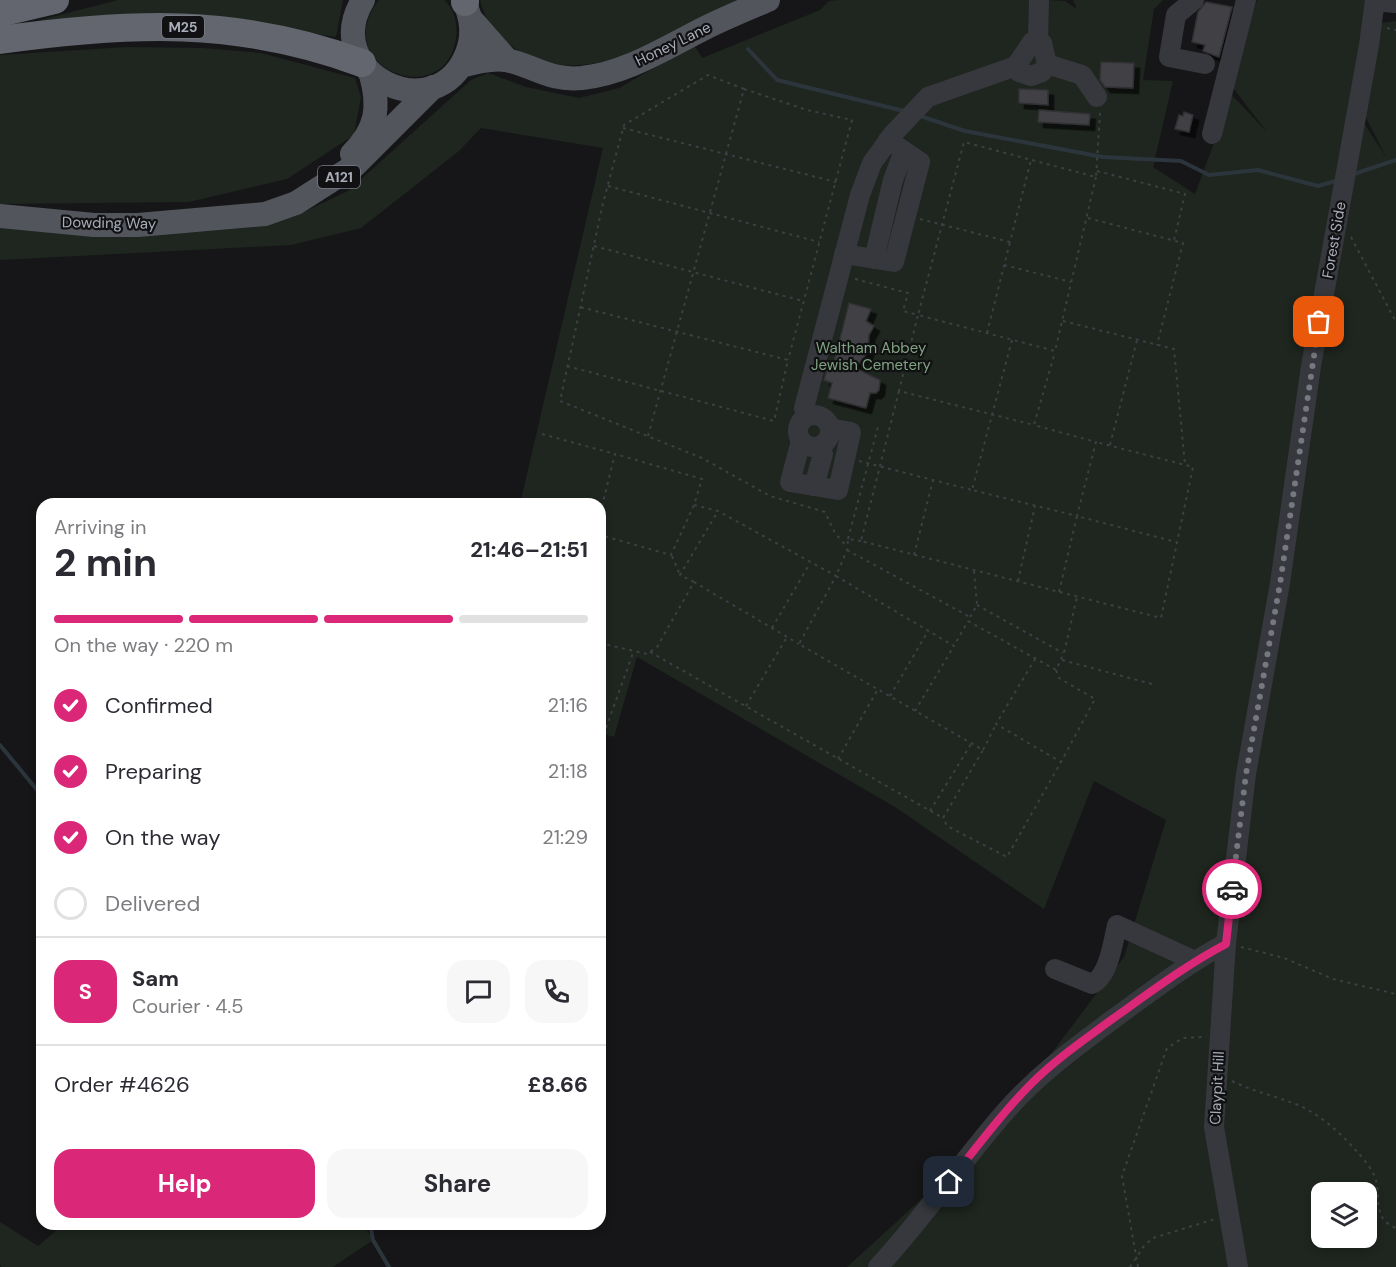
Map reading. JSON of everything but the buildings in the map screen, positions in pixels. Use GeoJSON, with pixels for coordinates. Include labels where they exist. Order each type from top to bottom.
{"type":"FeatureCollection","features":[{"type":"Feature","properties":{"kind":"highway"},"geometry":{"type":"LineString","coordinates":[[0,13],[55,0]]}},
{"type":"Feature","properties":{"kind":"highway","name":"M25"},"geometry":{"type":"LineString","coordinates":[[0,40],[127,27],[204,27],[276,37],[367,69]]}},
{"type":"Feature","properties":{"kind":"main road","name":"Honey Lane"},"geometry":{"type":"LineString","coordinates":[[461,66],[486,60],[507,60],[557,78],[582,78],[616,71],[644,61],[706,27],[768,0]]}},
{"type":"Feature","properties":{"kind":"main road","name":"Dowding Way"},"geometry":{"type":"LineString","coordinates":[[218,217],[291,190],[348,158],[363,143],[375,118],[377,97],[353,39],[359,3]]}},
{"type":"Feature","properties":{"kind":"main road","name":"Honey Lane"},"geometry":{"type":"LineString","coordinates":[[466,5],[507,60]]}},
{"type":"Feature","properties":{"kind":"main road"},"geometry":{"type":"LineString","coordinates":[[461,66],[470,45],[466,5]]}},
{"type":"Feature","properties":{"kind":"main road","name":"Dowding Way"},"geometry":{"type":"LineString","coordinates":[[0,216],[127,225],[265,214],[296,203],[326,186],[354,166],[433,87],[444,82],[461,66]]}},
{"type":"Feature","properties":{"kind":"main road"},"geometry":{"type":"LineString","coordinates":[[367,69],[399,89],[416,91],[433,87]]}},
{"type":"Feature","properties":{"kind":"street"},"geometry":{"type":"LineString","coordinates":[[1017,66],[1019,72],[1031,76],[1042,72],[1047,64],[1038,40],[1039,0]]}},
{"type":"Feature","properties":{"kind":"street"},"geometry":{"type":"LineString","coordinates":[[1194,0],[1176,15],[1169,57],[1205,64]]}},
{"type":"Feature","properties":{"kind":"street"},"geometry":{"type":"LineString","coordinates":[[1212,134],[1246,0]]}},
{"type":"Feature","properties":{"kind":"street"},"geometry":{"type":"LineString","coordinates":[[1375,1],[1395,3]]}},
{"type":"Feature","properties":{"kind":"street","name":"Forest Side"},"geometry":{"type":"LineString","coordinates":[[1226,944],[1246,774],[1280,584],[1311,366],[1375,1]]}},
{"type":"Feature","properties":{"kind":"street"},"geometry":{"type":"LineString","coordinates":[[806,416],[804,408],[844,254],[872,163],[896,146],[928,97],[1017,66],[1032,42],[1038,40]]}},
{"type":"Feature","properties":{"kind":"street"},"geometry":{"type":"LineString","coordinates":[[1047,64],[1082,75],[1097,97]]}},
{"type":"Feature","properties":{"kind":"street"},"geometry":{"type":"LineString","coordinates":[[844,254],[894,262],[920,162],[896,146]]}},
{"type":"Feature","properties":{"kind":"street"},"geometry":{"type":"LineString","coordinates":[[874,259],[893,180],[896,146]]}},
{"type":"Feature","properties":{"kind":"street"},"geometry":{"type":"LineString","coordinates":[[806,416],[822,417],[830,428],[851,432],[838,490],[790,482],[801,441],[798,426],[806,416]]}},
{"type":"Feature","properties":{"kind":"street"},"geometry":{"type":"LineString","coordinates":[[801,441],[811,447],[819,446],[826,441],[830,428]]}},
{"type":"Feature","properties":{"kind":"street"},"geometry":{"type":"LineString","coordinates":[[814,486],[823,454]]}},
{"type":"Feature","properties":{"kind":"street"},"geometry":{"type":"LineString","coordinates":[[1055,969],[1085,982],[1092,984],[1097,982],[1103,973],[1114,916],[1196,961]]}},
{"type":"Feature","properties":{"kind":"street"},"geometry":{"type":"LineString","coordinates":[[878,1267],[1005,1111],[1033,1082],[1070,1051],[1196,961],[1226,944]]}},
{"type":"Feature","properties":{"kind":"street","name":"Claypit Hill"},"geometry":{"type":"LineString","coordinates":[[1226,944],[1214,1127],[1238,1267]]}},
{"type":"Feature","properties":{"kind":"path"},"geometry":{"type":"LineString","coordinates":[[567,366],[774,421],[852,120],[807,110],[708,75],[623,128],[594,246],[567,366],[560,401],[702,458],[770,496],[825,512],[847,549],[970,617]]}},
{"type":"Feature","properties":{"kind":"path"},"geometry":{"type":"LineString","coordinates":[[648,436],[744,89]]}},
{"type":"Feature","properties":{"kind":"path"},"geometry":{"type":"LineString","coordinates":[[1034,425],[1055,351],[1096,177],[1101,105],[1097,97]]}},
{"type":"Feature","properties":{"kind":"path"},"geometry":{"type":"LineString","coordinates":[[623,128],[836,182]]}},
{"type":"Feature","properties":{"kind":"path"},"geometry":{"type":"LineString","coordinates":[[861,541],[964,141],[1096,177]]}},
{"type":"Feature","properties":{"kind":"path"},"geometry":{"type":"LineString","coordinates":[[987,333],[1031,159]]}},
{"type":"Feature","properties":{"kind":"path"},"geometry":{"type":"LineString","coordinates":[[1097,171],[1185,194],[1174,240]]}},
{"type":"Feature","properties":{"kind":"path"},"geometry":{"type":"LineString","coordinates":[[608,186],[820,242]]}},
{"type":"Feature","properties":{"kind":"path"},"geometry":{"type":"LineString","coordinates":[[1339,213],[1396,322]]}},
{"type":"Feature","properties":{"kind":"path"},"geometry":{"type":"LineString","coordinates":[[906,215],[941,226],[1010,242]]}},
{"type":"Feature","properties":{"kind":"path"},"geometry":{"type":"LineString","coordinates":[[1087,218],[1183,243],[1157,345]]}},
{"type":"Feature","properties":{"kind":"path"},"geometry":{"type":"LineString","coordinates":[[594,246],[804,302]]}},
{"type":"Feature","properties":{"kind":"path"},"geometry":{"type":"LineString","coordinates":[[1004,265],[1071,283]]}},
{"type":"Feature","properties":{"kind":"path"},"geometry":{"type":"LineString","coordinates":[[839,274],[908,293],[903,311],[1055,351]]}},
{"type":"Feature","properties":{"kind":"path"},"geometry":{"type":"LineString","coordinates":[[580,307],[788,360]]}},
{"type":"Feature","properties":{"kind":"path"},"geometry":{"type":"LineString","coordinates":[[1062,321],[1174,349],[1185,465]]}},
{"type":"Feature","properties":{"kind":"path"},"geometry":{"type":"LineString","coordinates":[[972,490],[1012,340]]}},
{"type":"Feature","properties":{"kind":"path"},"geometry":{"type":"LineString","coordinates":[[1110,446],[1137,340]]}},
{"type":"Feature","properties":{"kind":"path"},"geometry":{"type":"LineString","coordinates":[[848,539],[1161,618],[1193,467],[899,391]]}},
{"type":"Feature","properties":{"kind":"path"},"geometry":{"type":"LineString","coordinates":[[799,644],[836,576],[847,549],[879,423]]}},
{"type":"Feature","properties":{"kind":"path"},"geometry":{"type":"LineString","coordinates":[[542,434],[702,479],[694,505],[671,555],[680,575],[983,750]]}},
{"type":"Feature","properties":{"kind":"path"},"geometry":{"type":"LineString","coordinates":[[1059,592],[1096,442]]}},
{"type":"Feature","properties":{"kind":"path"},"geometry":{"type":"LineString","coordinates":[[604,498],[615,454]]}},
{"type":"Feature","properties":{"kind":"path"},"geometry":{"type":"LineString","coordinates":[[879,466],[1177,542]]}},
{"type":"Feature","properties":{"kind":"path"},"geometry":{"type":"LineString","coordinates":[[914,555],[933,480]]}},
{"type":"Feature","properties":{"kind":"path"},"geometry":{"type":"LineString","coordinates":[[694,505],[718,510],[954,646]]}},
{"type":"Feature","properties":{"kind":"path"},"geometry":{"type":"LineString","coordinates":[[1018,581],[1035,506]]}},
{"type":"Feature","properties":{"kind":"path"},"geometry":{"type":"LineString","coordinates":[[680,575],[718,510]]}},
{"type":"Feature","properties":{"kind":"path"},"geometry":{"type":"LineString","coordinates":[[606,537],[671,555]]}},
{"type":"Feature","properties":{"kind":"path"},"geometry":{"type":"LineString","coordinates":[[772,628],[810,562]]}},
{"type":"Feature","properties":{"kind":"path"},"geometry":{"type":"LineString","coordinates":[[915,711],[977,605],[974,570]]}},
{"type":"Feature","properties":{"kind":"path"},"geometry":{"type":"LineString","coordinates":[[606,645],[633,653],[650,652],[657,647],[694,582]]}},
{"type":"Feature","properties":{"kind":"path"},"geometry":{"type":"LineString","coordinates":[[1056,670],[1064,654],[1077,597]]}},
{"type":"Feature","properties":{"kind":"path"},"geometry":{"type":"LineString","coordinates":[[977,605],[1064,654]]}},
{"type":"Feature","properties":{"kind":"path"},"geometry":{"type":"LineString","coordinates":[[650,652],[942,818],[947,826],[1007,857],[1095,699],[1059,678],[1056,670],[968,621]]}},
{"type":"Feature","properties":{"kind":"path"},"geometry":{"type":"LineString","coordinates":[[890,696],[928,631]]}},
{"type":"Feature","properties":{"kind":"path"},"geometry":{"type":"LineString","coordinates":[[746,707],[787,637]]}},
{"type":"Feature","properties":{"kind":"path"},"geometry":{"type":"LineString","coordinates":[[606,728],[633,653]]}},
{"type":"Feature","properties":{"kind":"path"},"geometry":{"type":"LineString","coordinates":[[942,818],[1035,659]]}},
{"type":"Feature","properties":{"kind":"path"},"geometry":{"type":"LineString","coordinates":[[1061,660],[1152,684]]}},
{"type":"Feature","properties":{"kind":"path"},"geometry":{"type":"LineString","coordinates":[[838,759],[878,689]]}},
{"type":"Feature","properties":{"kind":"path"},"geometry":{"type":"LineString","coordinates":[[996,724],[1061,762]]}},
{"type":"Feature","properties":{"kind":"path"},"geometry":{"type":"LineString","coordinates":[[930,811],[971,743]]}},
{"type":"Feature","properties":{"kind":"path"},"geometry":{"type":"LineString","coordinates":[[1226,944],[1284,958],[1333,979],[1396,994]]}},
{"type":"Feature","properties":{"kind":"path"},"geometry":{"type":"LineString","coordinates":[[1138,1267],[1122,1176],[1167,1048],[1184,1038],[1219,1036]]}},
{"type":"Feature","properties":{"kind":"path"},"geometry":{"type":"LineString","coordinates":[[1217,1073],[1253,1091],[1298,1106],[1322,1119],[1360,1154],[1375,1177],[1378,1213],[1387,1225],[1396,1228]]}},
{"type":"Feature","properties":{"kind":"path"},"geometry":{"type":"LineString","coordinates":[[1130,1267],[1144,1246],[1153,1238],[1191,1228],[1229,1213]]}},
{"type":"Feature","properties":{"kind":"green space"},"geometry":{"type":"Polygon","coordinates":[[[118,0],[343,0],[336,37],[274,29],[5,29],[118,0]]]}},
{"type":"Feature","properties":{"kind":"green space"},"geometry":{"type":"Polygon","coordinates":[[[379,0],[444,0],[453,13],[457,28],[456,38],[447,61],[432,73],[413,77],[394,72],[378,61],[368,44],[367,24],[379,0]]]}},
{"type":"Feature","properties":{"kind":"green space"},"geometry":{"type":"Polygon","coordinates":[[[480,0],[739,0],[631,54],[602,62],[573,65],[544,62],[517,50],[493,29],[485,16],[480,0]]]}},
{"type":"Feature","properties":{"kind":"green space","name":"Waltham Abbey Jewish Cemetery"},"geometry":{"type":"Polygon","coordinates":[[[1049,0],[1065,1],[1077,9],[1073,0],[1163,0],[1154,9],[1143,80],[1173,81],[1153,167],[1195,194],[1214,143],[1228,91],[1267,132],[1230,84],[1257,0],[1367,0],[1352,105],[1386,157],[1362,110],[1381,23],[1396,21],[1396,1267],[847,1267],[939,1183],[1051,1054],[1124,957],[1166,820],[1094,781],[1044,909],[895,807],[637,657],[614,737],[606,735],[606,498],[521,498],[603,148],[481,128],[459,151],[361,228],[291,245],[0,260],[0,225],[249,225],[293,217],[348,191],[471,80],[488,73],[526,87],[579,98],[619,88],[694,45],[702,58],[820,10],[829,1],[1049,0]]]}},
{"type":"Feature","properties":{"kind":"green space"},"geometry":{"type":"Polygon","coordinates":[[[127,47],[203,48],[261,53],[355,78],[361,97],[354,135],[287,179],[189,202],[0,204],[0,55],[127,47]]]}},
{"type":"Feature","properties":{"kind":"green space"},"geometry":{"type":"Polygon","coordinates":[[[0,1222],[38,1246],[57,1230],[367,1230],[373,1240],[333,1267],[2,1267],[0,1265],[0,1222]]]}},
{"type":"Feature","properties":{"kind":"waterway"},"geometry":{"type":"LineString","coordinates":[[748,49],[777,80],[904,111]]}},
{"type":"Feature","properties":{"kind":"waterway"},"geometry":{"type":"LineString","coordinates":[[920,116],[965,131],[1103,157],[1181,161],[1209,175],[1258,170],[1318,186],[1339,180]]}},
{"type":"Feature","properties":{"kind":"waterway"},"geometry":{"type":"LineString","coordinates":[[1351,175],[1396,160]]}},
{"type":"Feature","properties":{"kind":"waterway"},"geometry":{"type":"LineString","coordinates":[[0,745],[36,789]]}},
{"type":"Feature","properties":{"kind":"waterway"},"geometry":{"type":"LineString","coordinates":[[371,1230],[373,1240],[389,1267]]}},
{"type":"Feature","properties":{"kind":"way so far"},"geometry":{"type":"LineString","coordinates":[[1232,889],[1246,774],[1280,584],[1319,322]]}},
{"type":"Feature","properties":{"kind":"route"},"geometry":{"type":"LineString","coordinates":[[949,1182],[1005,1111],[1033,1082],[1145,995],[1201,957],[1226,944],[1232,889]]}}]}
